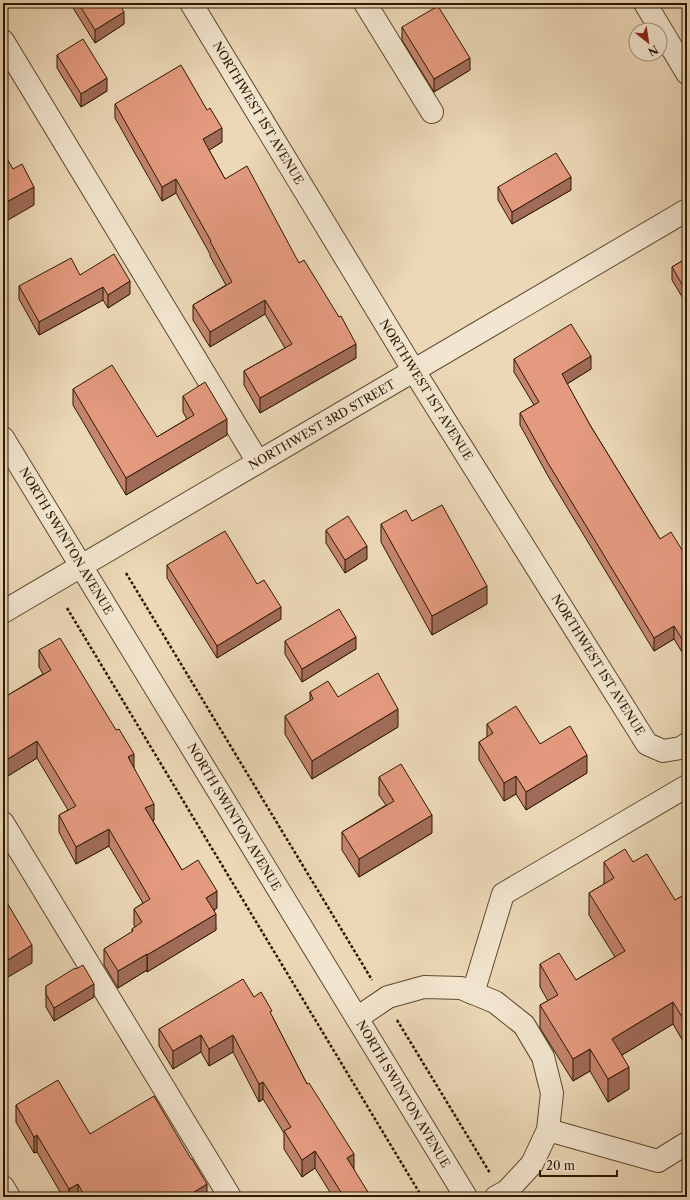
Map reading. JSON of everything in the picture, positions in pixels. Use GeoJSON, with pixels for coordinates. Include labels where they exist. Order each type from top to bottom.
{"type":"FeatureCollection","features":[{"type":"Feature","properties":{"kind":"street","name":"NORTHWEST 1ST AVENUE"},"geometry":{"type":"LineString","coordinates":[[191,3],[414,371],[647,744],[663,751],[684,746]]}},
{"type":"Feature","properties":{"kind":"street"},"geometry":{"type":"LineString","coordinates":[[365,3],[432,112]]}},
{"type":"Feature","properties":{"kind":"street"},"geometry":{"type":"LineString","coordinates":[[645,3],[687,73]]}},
{"type":"Feature","properties":{"kind":"street"},"geometry":{"type":"LineString","coordinates":[[3,41],[258,462]]}},
{"type":"Feature","properties":{"kind":"street","name":"NORTHWEST 3RD STREET"},"geometry":{"type":"LineString","coordinates":[[3,612],[687,210]]}},
{"type":"Feature","properties":{"kind":"street","name":"NORTH SWINTON AVENUE"},"geometry":{"type":"LineString","coordinates":[[3,438],[466,1197]]}},
{"type":"Feature","properties":{"kind":"street"},"geometry":{"type":"LineString","coordinates":[[473,993],[503,894],[686,787]]}},
{"type":"Feature","properties":{"kind":"street"},"geometry":{"type":"LineString","coordinates":[[3,823],[230,1197]]}},
{"type":"Feature","properties":{"kind":"street"},"geometry":{"type":"LineString","coordinates":[[357,1018],[384,999],[424,986],[461,988],[495,1002],[524,1025],[543,1057],[552,1093],[548,1130],[532,1164],[507,1191],[499,1195]]}},
{"type":"Feature","properties":{"kind":"street"},"geometry":{"type":"LineString","coordinates":[[548,1130],[658,1161],[687,1143]]}},
{"type":"Feature","properties":{"kind":"street"},"geometry":{"type":"LineString","coordinates":[[3,1187],[9,1197]]}},
{"type":"Feature","properties":{"kind":"path"},"geometry":{"type":"LineString","coordinates":[[126,573],[384,999],[499,1195]]}},
{"type":"Feature","properties":{"kind":"path"},"geometry":{"type":"LineString","coordinates":[[67,608],[422,1197]]}},
{"type":"Feature","properties":{"kind":"path"},"geometry":{"type":"LineString","coordinates":[[678,1197],[687,1192]]}},
{"type":"Feature","properties":{"kind":"building"},"geometry":{"type":"Polygon","coordinates":[[[78,3],[119,3],[124,12],[95,30],[78,3]]]}},
{"type":"Feature","properties":{"kind":"building"},"geometry":{"type":"Polygon","coordinates":[[[438,6],[470,58],[434,79],[402,27],[438,6]]]}},
{"type":"Feature","properties":{"kind":"building"},"geometry":{"type":"Polygon","coordinates":[[[83,39],[107,78],[81,94],[57,55],[83,39]]]}},
{"type":"Feature","properties":{"kind":"building"},"geometry":{"type":"Polygon","coordinates":[[[181,65],[207,110],[210,108],[222,128],[203,139],[225,179],[247,166],[299,263],[304,260],[339,317],[341,316],[356,344],[260,398],[244,371],[292,344],[265,300],[210,332],[193,305],[232,282],[176,179],[162,187],[115,104],[181,65]]]}},
{"type":"Feature","properties":{"kind":"building"},"geometry":{"type":"Polygon","coordinates":[[[3,152],[13,169],[22,164],[34,187],[3,204],[3,152]]]}},
{"type":"Feature","properties":{"kind":"building"},"geometry":{"type":"Polygon","coordinates":[[[556,153],[571,177],[512,212],[498,187],[556,153]]]}},
{"type":"Feature","properties":{"kind":"building"},"geometry":{"type":"Polygon","coordinates":[[[114,254],[130,281],[108,295],[103,287],[39,322],[19,286],[71,258],[80,275],[114,254]]]}},
{"type":"Feature","properties":{"kind":"building"},"geometry":{"type":"Polygon","coordinates":[[[687,258],[687,293],[672,267],[687,258]]]}},
{"type":"Feature","properties":{"kind":"building"},"geometry":{"type":"Polygon","coordinates":[[[571,324],[591,356],[562,374],[590,425],[660,539],[671,532],[687,558],[687,636],[682,639],[674,626],[654,638],[548,463],[520,413],[539,402],[514,359],[571,324]]]}},
{"type":"Feature","properties":{"kind":"building"},"geometry":{"type":"Polygon","coordinates":[[[112,365],[157,437],[194,415],[183,396],[205,382],[227,419],[126,478],[73,389],[112,365]]]}},
{"type":"Feature","properties":{"kind":"building"},"geometry":{"type":"Polygon","coordinates":[[[442,505],[487,586],[432,616],[381,524],[406,510],[412,521],[442,505]]]}},
{"type":"Feature","properties":{"kind":"building"},"geometry":{"type":"Polygon","coordinates":[[[348,516],[367,546],[345,560],[326,530],[348,516]]]}},
{"type":"Feature","properties":{"kind":"building"},"geometry":{"type":"Polygon","coordinates":[[[225,531],[257,584],[264,580],[281,607],[217,646],[167,565],[225,531]]]}},
{"type":"Feature","properties":{"kind":"building"},"geometry":{"type":"Polygon","coordinates":[[[339,609],[356,637],[302,669],[285,641],[339,609]]]}},
{"type":"Feature","properties":{"kind":"building"},"geometry":{"type":"Polygon","coordinates":[[[60,638],[116,730],[119,729],[134,754],[128,757],[154,804],[145,808],[182,870],[198,860],[217,891],[206,898],[216,914],[118,971],[104,949],[133,931],[132,929],[142,922],[134,909],[150,899],[109,829],[76,847],[59,815],[76,806],[37,741],[3,762],[3,698],[51,670],[39,650],[60,638]]]}},
{"type":"Feature","properties":{"kind":"building"},"geometry":{"type":"Polygon","coordinates":[[[378,673],[398,709],[312,761],[285,716],[313,699],[310,692],[328,681],[338,697],[378,673]]]}},
{"type":"Feature","properties":{"kind":"building"},"geometry":{"type":"Polygon","coordinates":[[[516,706],[540,744],[570,726],[587,755],[526,792],[516,776],[504,783],[479,742],[493,733],[487,724],[516,706]]]}},
{"type":"Feature","properties":{"kind":"building"},"geometry":{"type":"Polygon","coordinates":[[[401,764],[432,815],[359,859],[342,832],[394,801],[379,777],[401,764]]]}},
{"type":"Feature","properties":{"kind":"building"},"geometry":{"type":"Polygon","coordinates":[[[625,849],[633,862],[647,854],[675,900],[682,896],[687,904],[687,1025],[673,1002],[612,1039],[629,1067],[608,1079],[590,1049],[573,1059],[540,1005],[558,995],[540,964],[559,953],[576,980],[625,951],[589,893],[614,878],[604,862],[625,849]]]}},
{"type":"Feature","properties":{"kind":"building"},"geometry":{"type":"Polygon","coordinates":[[[3,896],[32,945],[3,963],[3,896]]]}},
{"type":"Feature","properties":{"kind":"building"},"geometry":{"type":"Polygon","coordinates":[[[83,965],[94,984],[54,1008],[46,994],[46,986],[75,968],[76,969],[83,965]]]}},
{"type":"Feature","properties":{"kind":"building"},"geometry":{"type":"Polygon","coordinates":[[[243,979],[254,997],[261,992],[272,1011],[270,1012],[307,1084],[309,1083],[354,1154],[347,1158],[371,1197],[344,1197],[315,1151],[302,1160],[284,1131],[291,1127],[263,1082],[259,1084],[233,1035],[209,1049],[201,1035],[173,1051],[159,1029],[243,979]]]}},
{"type":"Feature","properties":{"kind":"building"},"geometry":{"type":"Polygon","coordinates":[[[58,1080],[90,1134],[154,1096],[207,1184],[186,1197],[85,1197],[78,1184],[69,1189],[37,1135],[34,1137],[16,1105],[58,1080]]]}}]}
